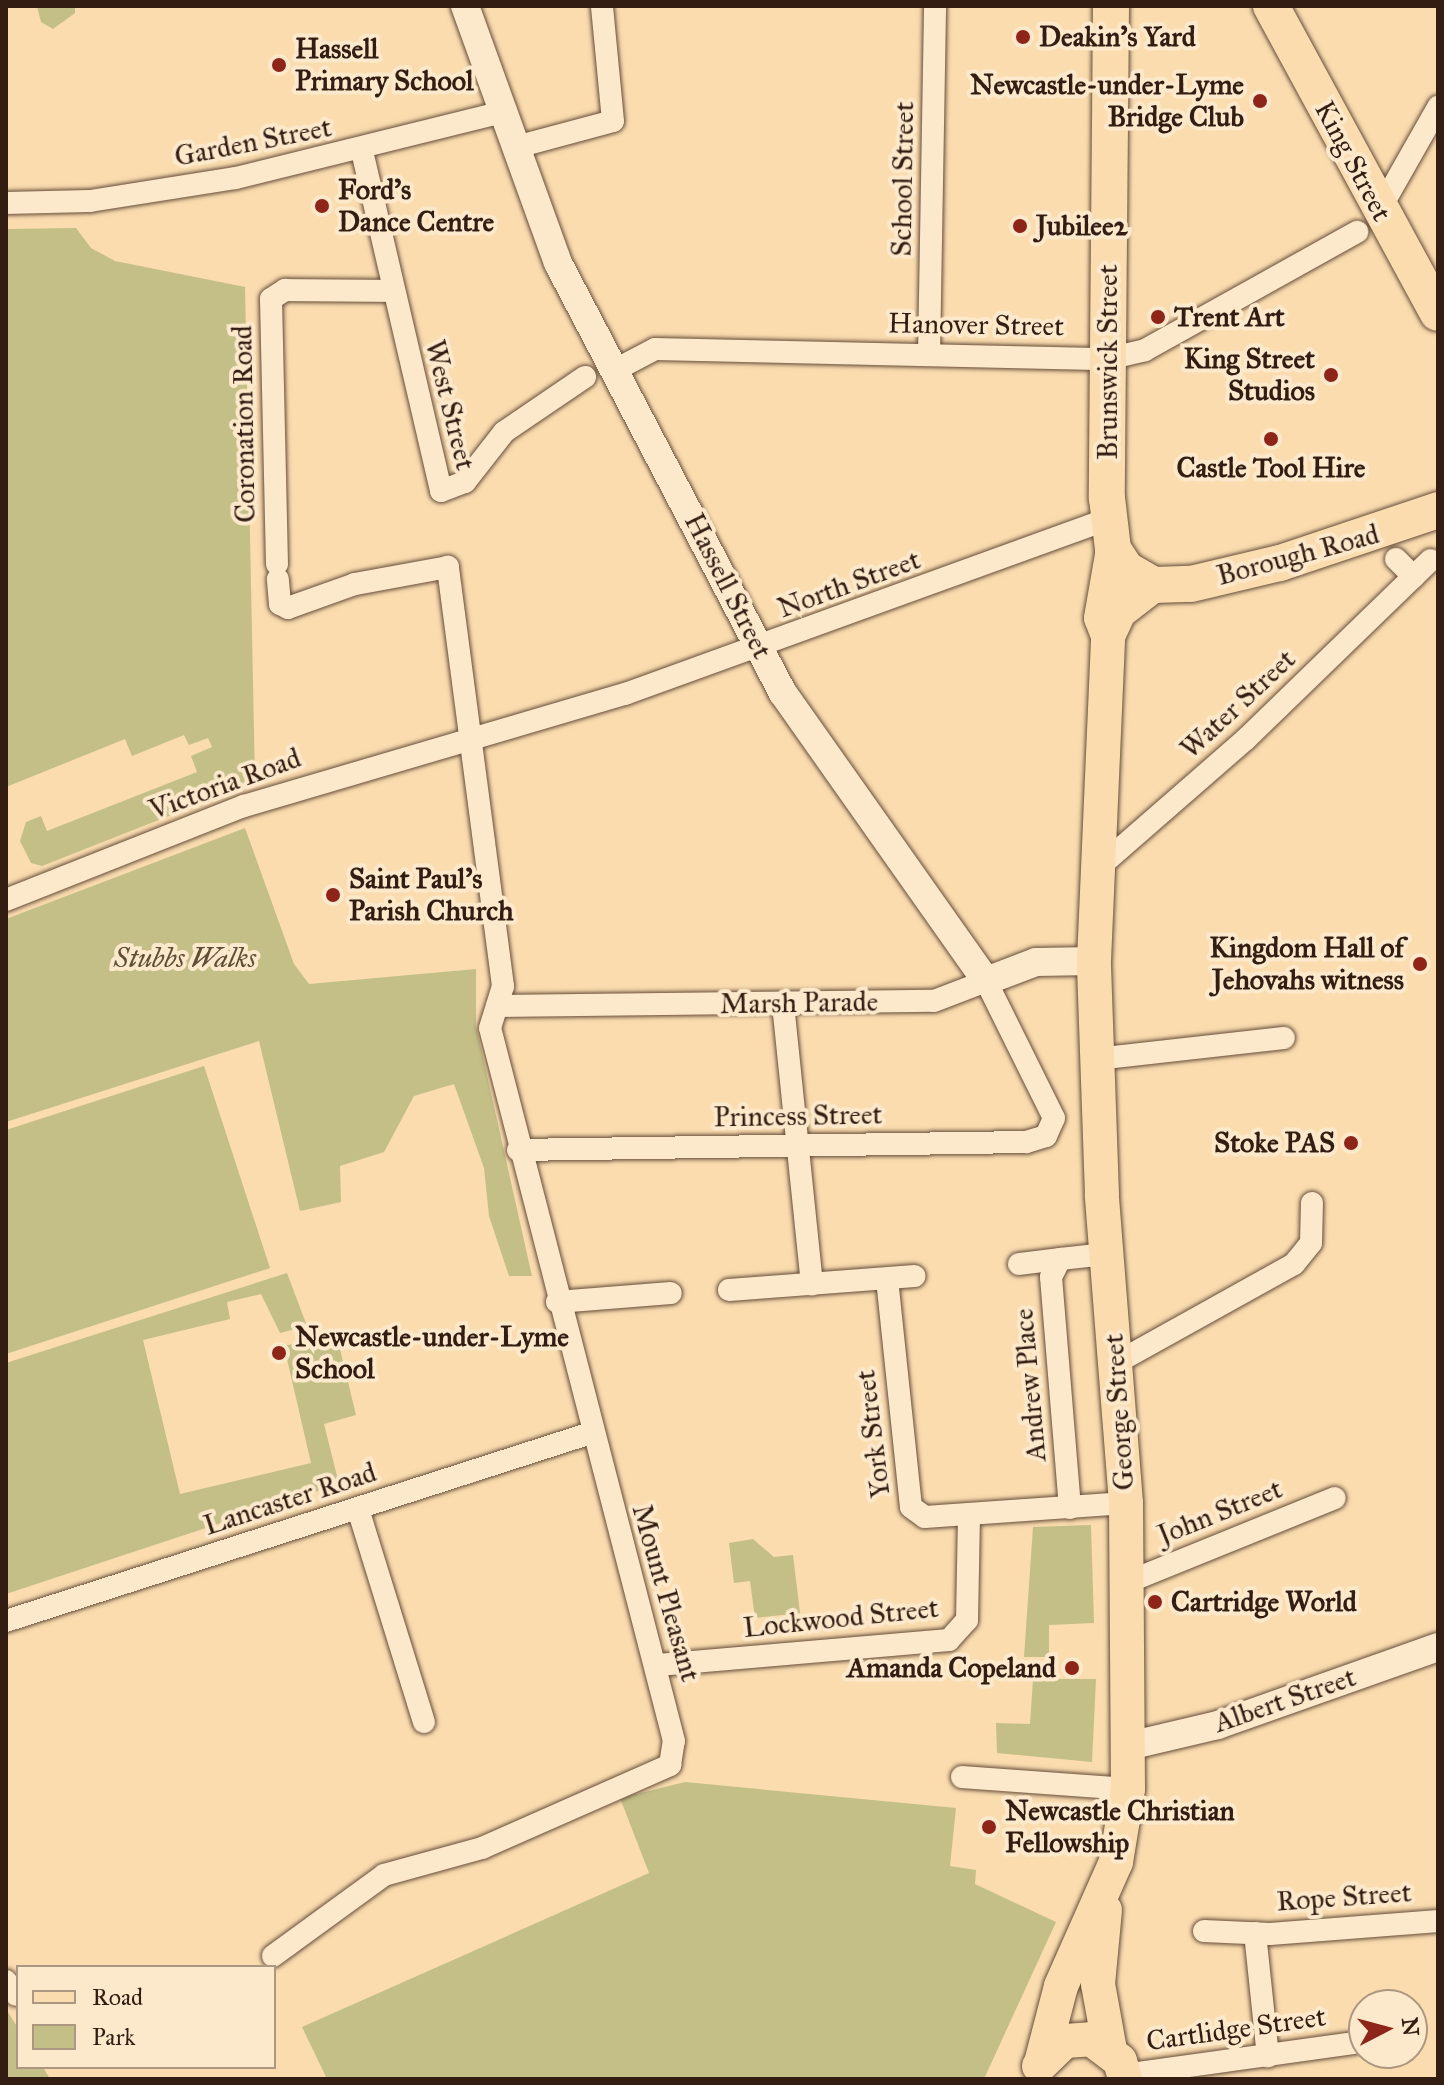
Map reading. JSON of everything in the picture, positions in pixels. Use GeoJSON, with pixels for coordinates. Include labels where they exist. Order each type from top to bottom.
{"type":"FeatureCollection","features":[{"type":"Feature","properties":{"kind":"highway","name":"Brunswick Street"},"geometry":{"type":"LineString","coordinates":[[1111,6],[1107,359],[1126,556]]}},
{"type":"Feature","properties":{"kind":"highway","name":"King Street"},"geometry":{"type":"LineString","coordinates":[[1271,6],[1368,221],[1438,313]]}},
{"type":"Feature","properties":{"kind":"highway","name":"Borough Road"},"geometry":{"type":"LineString","coordinates":[[1126,556],[1280,563],[1438,510]]}},
{"type":"Feature","properties":{"kind":"main road","name":"Borough Road"},"geometry":{"type":"LineString","coordinates":[[1108,636],[1119,612],[1126,556]]}},
{"type":"Feature","properties":{"kind":"main road"},"geometry":{"type":"LineString","coordinates":[[1094,961],[1108,636],[1101,618],[1126,556]]}},
{"type":"Feature","properties":{"kind":"main road","name":"George Street"},"geometry":{"type":"LineString","coordinates":[[1094,961],[1106,1254],[1126,1503],[1128,1582],[1128,1789],[1112,1872]]}},
{"type":"Feature","properties":{"kind":"main road"},"geometry":{"type":"LineString","coordinates":[[1112,1872],[1098,1984],[1120,2068]]}},
{"type":"Feature","properties":{"kind":"main road"},"geometry":{"type":"LineString","coordinates":[[1036,2072],[1061,1986],[1112,1872]]}},
{"type":"Feature","properties":{"kind":"main road"},"geometry":{"type":"LineString","coordinates":[[1036,2072],[1073,2038],[1120,2068]]}},
{"type":"Feature","properties":{"kind":"street"},"geometry":{"type":"LineString","coordinates":[[520,146],[613,121],[602,6]]}},
{"type":"Feature","properties":{"kind":"street","name":"School Street"},"geometry":{"type":"LineString","coordinates":[[929,354],[935,6]]}},
{"type":"Feature","properties":{"kind":"street","name":"Hassell Street"},"geometry":{"type":"LineString","coordinates":[[472,13],[558,263],[617,369],[759,648],[783,693],[986,981],[1051,1107]]}},
{"type":"Feature","properties":{"kind":"street"},"geometry":{"type":"LineString","coordinates":[[1368,221],[1438,107]]}},
{"type":"Feature","properties":{"kind":"street","name":"Garden Street"},"geometry":{"type":"LineString","coordinates":[[6,203],[148,194],[362,151],[506,111]]}},
{"type":"Feature","properties":{"kind":"street","name":"West Street"},"geometry":{"type":"LineString","coordinates":[[362,151],[391,291],[441,491],[465,482],[504,432],[585,377]]}},
{"type":"Feature","properties":{"kind":"street","name":"Hanover Street"},"geometry":{"type":"LineString","coordinates":[[617,369],[655,349],[1107,359],[1145,350],[1368,221]]}},
{"type":"Feature","properties":{"kind":"street","name":"Coronation Road"},"geometry":{"type":"LineString","coordinates":[[391,291],[285,290],[271,299],[280,604],[288,608],[355,584],[448,567],[469,738]]}},
{"type":"Feature","properties":{"kind":"street","name":"North Street"},"geometry":{"type":"LineString","coordinates":[[469,738],[759,648],[1126,556]]}},
{"type":"Feature","properties":{"kind":"street"},"geometry":{"type":"LineString","coordinates":[[1396,559],[1414,577]]}},
{"type":"Feature","properties":{"kind":"street","name":"Water Street"},"geometry":{"type":"LineString","coordinates":[[1098,868],[1246,739],[1431,560]]}},
{"type":"Feature","properties":{"kind":"street"},"geometry":{"type":"LineString","coordinates":[[469,738],[503,986],[497,1006]]}},
{"type":"Feature","properties":{"kind":"street","name":"Victoria Road"},"geometry":{"type":"LineString","coordinates":[[6,900],[244,806],[469,738]]}},
{"type":"Feature","properties":{"kind":"street","name":"Marsh Parade"},"geometry":{"type":"LineString","coordinates":[[497,1006],[934,1001],[1036,962],[1094,961]]}},
{"type":"Feature","properties":{"kind":"street"},"geometry":{"type":"LineString","coordinates":[[783,1004],[812,1285]]}},
{"type":"Feature","properties":{"kind":"street","name":"Mount Pleasant"},"geometry":{"type":"LineString","coordinates":[[273,1956],[384,1875],[482,1848],[670,1765],[674,1741],[658,1665],[591,1433],[490,1028],[497,1006]]}},
{"type":"Feature","properties":{"kind":"street"},"geometry":{"type":"LineString","coordinates":[[1096,1059],[1284,1038]]}},
{"type":"Feature","properties":{"kind":"street","name":"Princess Street"},"geometry":{"type":"LineString","coordinates":[[518,1150],[1038,1141],[1052,1127],[1051,1107]]}},
{"type":"Feature","properties":{"kind":"street"},"geometry":{"type":"LineString","coordinates":[[1116,1363],[1294,1264],[1311,1243],[1312,1203]]}},
{"type":"Feature","properties":{"kind":"street"},"geometry":{"type":"LineString","coordinates":[[1019,1264],[1106,1254]]}},
{"type":"Feature","properties":{"kind":"street","name":"Andrew Place"},"geometry":{"type":"LineString","coordinates":[[1060,1259],[1051,1277],[1070,1508]]}},
{"type":"Feature","properties":{"kind":"street"},"geometry":{"type":"LineString","coordinates":[[729,1290],[914,1276]]}},
{"type":"Feature","properties":{"kind":"street","name":"York Street"},"geometry":{"type":"LineString","coordinates":[[887,1279],[906,1492],[925,1517],[1126,1503]]}},
{"type":"Feature","properties":{"kind":"street"},"geometry":{"type":"LineString","coordinates":[[557,1302],[671,1293]]}},
{"type":"Feature","properties":{"kind":"street","name":"Lancaster Road"},"geometry":{"type":"LineString","coordinates":[[6,1621],[591,1433]]}},
{"type":"Feature","properties":{"kind":"street","name":"John Street"},"geometry":{"type":"LineString","coordinates":[[1128,1582],[1335,1498]]}},
{"type":"Feature","properties":{"kind":"street"},"geometry":{"type":"LineString","coordinates":[[358,1509],[424,1722]]}},
{"type":"Feature","properties":{"kind":"street","name":"Lockwood Street"},"geometry":{"type":"LineString","coordinates":[[658,1665],[949,1640],[967,1620],[969,1516]]}},
{"type":"Feature","properties":{"kind":"street","name":"Albert Street"},"geometry":{"type":"LineString","coordinates":[[1129,1746],[1218,1725],[1438,1647]]}},
{"type":"Feature","properties":{"kind":"street"},"geometry":{"type":"LineString","coordinates":[[962,1777],[1128,1789]]}},
{"type":"Feature","properties":{"kind":"street","name":"Rope Street"},"geometry":{"type":"LineString","coordinates":[[1204,1931],[1255,1933],[1438,1921]]}},
{"type":"Feature","properties":{"kind":"street","name":"Rope Street"},"geometry":{"type":"LineString","coordinates":[[1255,1933],[1268,2056]]}},
{"type":"Feature","properties":{"kind":"street","name":"Cartlidge Street"},"geometry":{"type":"LineString","coordinates":[[1120,2068],[1268,2056],[1348,2044]]}},
{"type":"Feature","properties":{"kind":"green space"},"geometry":{"type":"Polygon","coordinates":[[[37,6],[75,6],[75,13],[53,29],[41,22],[37,6]]]}},
{"type":"Feature","properties":{"kind":"green space"},"geometry":{"type":"Polygon","coordinates":[[[76,228],[91,248],[115,261],[245,287],[255,782],[42,866],[31,863],[20,841],[26,822],[41,816],[47,831],[197,772],[191,756],[212,747],[208,738],[189,745],[184,735],[132,756],[125,739],[6,787],[6,229],[76,228]]]}},
{"type":"Feature","properties":{"kind":"green space","name":"Stubbs Walks"},"geometry":{"type":"Polygon","coordinates":[[[245,828],[294,964],[309,984],[476,969],[476,1026],[532,1276],[509,1276],[489,1216],[484,1168],[454,1084],[414,1096],[384,1152],[340,1166],[341,1202],[300,1211],[259,1041],[6,1122],[6,919],[245,828]]]}},
{"type":"Feature","properties":{"kind":"green space"},"geometry":{"type":"Polygon","coordinates":[[[204,1066],[270,1268],[6,1354],[6,1130],[204,1066]]]}},
{"type":"Feature","properties":{"kind":"green space"},"geometry":{"type":"Polygon","coordinates":[[[287,1273],[307,1326],[280,1333],[261,1294],[227,1302],[230,1319],[143,1340],[180,1494],[311,1463],[284,1346],[336,1333],[356,1415],[324,1424],[339,1484],[6,1594],[6,1363],[287,1273]]]}},
{"type":"Feature","properties":{"kind":"green space"},"geometry":{"type":"Polygon","coordinates":[[[1091,1525],[1094,1623],[1049,1625],[1049,1657],[1024,1657],[1033,1527],[1091,1525]]]}},
{"type":"Feature","properties":{"kind":"green space"},"geometry":{"type":"Polygon","coordinates":[[[753,1539],[774,1557],[793,1555],[800,1613],[755,1618],[750,1581],[734,1583],[729,1543],[753,1539]]]}},
{"type":"Feature","properties":{"kind":"green space"},"geometry":{"type":"Polygon","coordinates":[[[1033,1679],[1096,1679],[1092,1762],[997,1753],[996,1723],[1030,1724],[1033,1679]]]}},
{"type":"Feature","properties":{"kind":"green space"},"geometry":{"type":"Polygon","coordinates":[[[685,1782],[956,1808],[950,1866],[976,1870],[975,1884],[1056,1922],[984,2079],[327,2079],[302,2027],[649,1873],[620,1798],[685,1782]]]}},
{"type":"Feature","properties":{"kind":"green space"},"geometry":{"type":"Polygon","coordinates":[[[6,2009],[16,2025],[16,2069],[44,2069],[50,2079],[6,2079],[6,2009]]]}},
{"type":"Feature","properties":{"kind":"place","name":"Deakin's Yard"},"geometry":{"type":"Point","coordinates":[1023,37]}},
{"type":"Feature","properties":{"kind":"place","name":"Hassell Primary School"},"geometry":{"type":"Point","coordinates":[279,65]}},
{"type":"Feature","properties":{"kind":"place","name":"Newcastle-under-Lyme Bridge Club"},"geometry":{"type":"Point","coordinates":[1260,101]}},
{"type":"Feature","properties":{"kind":"place","name":"Ford's Dance Centre"},"geometry":{"type":"Point","coordinates":[322,206]}},
{"type":"Feature","properties":{"kind":"place","name":"Jubilee2"},"geometry":{"type":"Point","coordinates":[1020,226]}},
{"type":"Feature","properties":{"kind":"place","name":"Trent Art"},"geometry":{"type":"Point","coordinates":[1158,317]}},
{"type":"Feature","properties":{"kind":"place","name":"King Street Studios"},"geometry":{"type":"Point","coordinates":[1331,375]}},
{"type":"Feature","properties":{"kind":"place","name":"Castle Tool Hire"},"geometry":{"type":"Point","coordinates":[1271,439]}},
{"type":"Feature","properties":{"kind":"place","name":"Saint Paul's Parish Church"},"geometry":{"type":"Point","coordinates":[333,895]}},
{"type":"Feature","properties":{"kind":"place","name":"Kingdom Hall of Jehovahs witness"},"geometry":{"type":"Point","coordinates":[1420,964]}},
{"type":"Feature","properties":{"kind":"place","name":"Stoke PAS"},"geometry":{"type":"Point","coordinates":[1351,1143]}},
{"type":"Feature","properties":{"kind":"place","name":"Newcastle-under-Lyme School"},"geometry":{"type":"Point","coordinates":[279,1353]}},
{"type":"Feature","properties":{"kind":"place","name":"Cartridge World"},"geometry":{"type":"Point","coordinates":[1155,1602]}},
{"type":"Feature","properties":{"kind":"place","name":"Amanda Copeland"},"geometry":{"type":"Point","coordinates":[1072,1668]}},
{"type":"Feature","properties":{"kind":"place","name":"Newcastle Christian Fellowship"},"geometry":{"type":"Point","coordinates":[989,1827]}}]}
